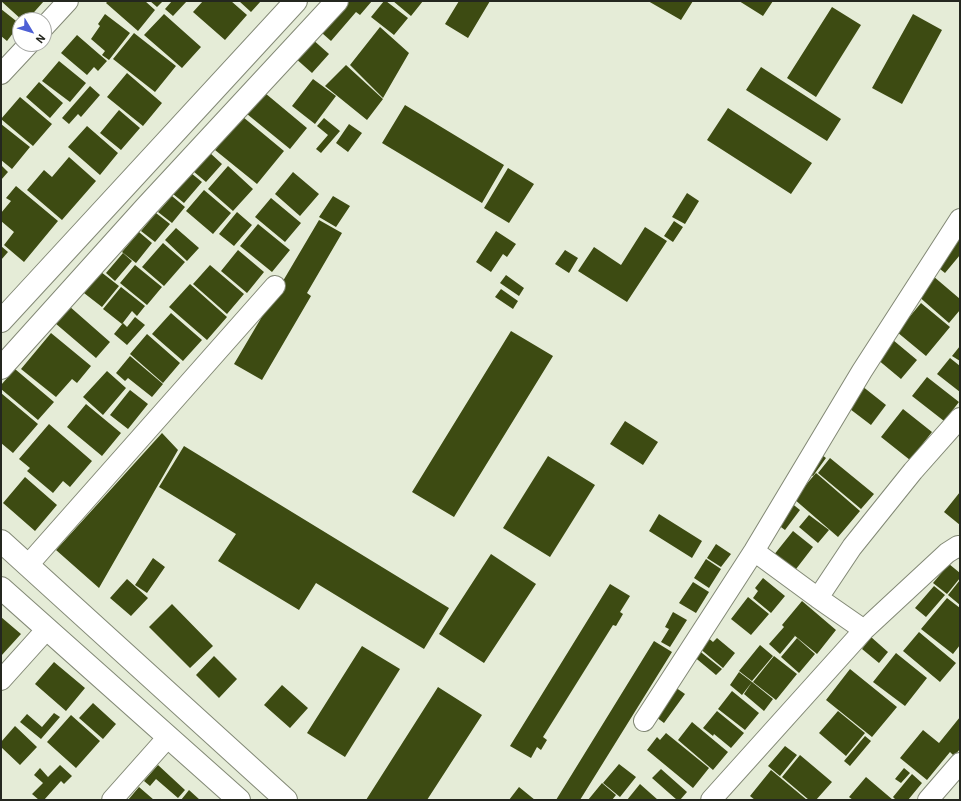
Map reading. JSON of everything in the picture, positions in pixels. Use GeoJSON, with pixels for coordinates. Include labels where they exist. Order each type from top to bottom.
{"type":"FeatureCollection","features":[{"type":"Feature","properties":{"kind":"main road"},"geometry":{"type":"LineString","coordinates":[[1,321],[296,1]]}},
{"type":"Feature","properties":{"kind":"main road"},"geometry":{"type":"LineString","coordinates":[[1,368],[146,207],[337,1]]}},
{"type":"Feature","properties":{"kind":"main road"},"geometry":{"type":"LineString","coordinates":[[1,541],[286,800]]}},
{"type":"Feature","properties":{"kind":"main road"},"geometry":{"type":"LineString","coordinates":[[1,588],[46,630],[239,800]]}},
{"type":"Feature","properties":{"kind":"street"},"geometry":{"type":"LineString","coordinates":[[52,18],[68,1]]}},
{"type":"Feature","properties":{"kind":"street"},"geometry":{"type":"LineString","coordinates":[[1,74],[22,52]]}},
{"type":"Feature","properties":{"kind":"street"},"geometry":{"type":"LineString","coordinates":[[644,722],[754,551],[862,371],[960,219]]}},
{"type":"Feature","properties":{"kind":"street"},"geometry":{"type":"LineString","coordinates":[[28,565],[275,286]]}},
{"type":"Feature","properties":{"kind":"street"},"geometry":{"type":"LineString","coordinates":[[818,598],[852,547],[912,471],[960,418]]}},
{"type":"Feature","properties":{"kind":"street"},"geometry":{"type":"LineString","coordinates":[[711,800],[864,630],[947,552],[958,546],[960,548]]}},
{"type":"Feature","properties":{"kind":"street"},"geometry":{"type":"LineString","coordinates":[[754,551],[864,630]]}},
{"type":"Feature","properties":{"kind":"street"},"geometry":{"type":"LineString","coordinates":[[1,680],[46,630]]}},
{"type":"Feature","properties":{"kind":"street"},"geometry":{"type":"LineString","coordinates":[[112,800],[168,738]]}},
{"type":"Feature","properties":{"kind":"street"},"geometry":{"type":"LineString","coordinates":[[928,800],[960,763]]}},
{"type":"Feature","properties":{"kind":"building"},"geometry":{"type":"Polygon","coordinates":[[[1,1],[44,1],[34,12],[13,12],[1,1]]]}},
{"type":"Feature","properties":{"kind":"building"},"geometry":{"type":"Polygon","coordinates":[[[108,1],[145,1],[155,10],[138,31],[106,3],[108,1]]]}},
{"type":"Feature","properties":{"kind":"building"},"geometry":{"type":"Polygon","coordinates":[[[150,1],[163,1],[157,7],[150,1]]]}},
{"type":"Feature","properties":{"kind":"building"},"geometry":{"type":"Polygon","coordinates":[[[172,1],[187,1],[173,16],[165,9],[172,1]]]}},
{"type":"Feature","properties":{"kind":"building"},"geometry":{"type":"Polygon","coordinates":[[[203,1],[231,1],[247,15],[225,40],[193,12],[203,1]]]}},
{"type":"Feature","properties":{"kind":"building"},"geometry":{"type":"Polygon","coordinates":[[[239,1],[261,1],[251,12],[239,1]]]}},
{"type":"Feature","properties":{"kind":"building"},"geometry":{"type":"Polygon","coordinates":[[[349,1],[372,1],[360,15],[356,12],[331,41],[322,33],[349,1]]]}},
{"type":"Feature","properties":{"kind":"building"},"geometry":{"type":"Polygon","coordinates":[[[384,1],[408,18],[394,35],[371,17],[384,1]]]}},
{"type":"Feature","properties":{"kind":"building"},"geometry":{"type":"Polygon","coordinates":[[[393,1],[423,1],[411,16],[393,1]]]}},
{"type":"Feature","properties":{"kind":"building"},"geometry":{"type":"Polygon","coordinates":[[[459,1],[490,1],[468,38],[445,24],[459,1]]]}},
{"type":"Feature","properties":{"kind":"building"},"geometry":{"type":"Polygon","coordinates":[[[648,1],[693,1],[681,20],[648,1]]]}},
{"type":"Feature","properties":{"kind":"building"},"geometry":{"type":"Polygon","coordinates":[[[739,1],[773,1],[763,16],[739,1]]]}},
{"type":"Feature","properties":{"kind":"building"},"geometry":{"type":"Polygon","coordinates":[[[832,7],[861,25],[816,97],[787,78],[832,7]]]}},
{"type":"Feature","properties":{"kind":"building"},"geometry":{"type":"Polygon","coordinates":[[[1,9],[12,18],[12,34],[7,41],[1,36],[1,9]]]}},
{"type":"Feature","properties":{"kind":"building"},"geometry":{"type":"Polygon","coordinates":[[[105,14],[130,33],[109,60],[102,55],[105,51],[91,39],[100,26],[98,24],[105,14]]]}},
{"type":"Feature","properties":{"kind":"building"},"geometry":{"type":"Polygon","coordinates":[[[164,14],[201,47],[182,68],[144,35],[164,14]]]}},
{"type":"Feature","properties":{"kind":"building"},"geometry":{"type":"Polygon","coordinates":[[[913,14],[942,30],[902,104],[872,88],[913,14]]]}},
{"type":"Feature","properties":{"kind":"building"},"geometry":{"type":"Polygon","coordinates":[[[380,27],[409,53],[383,98],[350,65],[380,27]]]}},
{"type":"Feature","properties":{"kind":"building"},"geometry":{"type":"Polygon","coordinates":[[[134,33],[176,66],[155,92],[113,59],[134,33]]]}},
{"type":"Feature","properties":{"kind":"building"},"geometry":{"type":"Polygon","coordinates":[[[77,35],[107,61],[98,71],[94,67],[87,75],[61,53],[77,35]]]}},
{"type":"Feature","properties":{"kind":"building"},"geometry":{"type":"Polygon","coordinates":[[[311,38],[329,54],[312,73],[294,57],[311,38]]]}},
{"type":"Feature","properties":{"kind":"building"},"geometry":{"type":"Polygon","coordinates":[[[59,61],[86,83],[70,102],[42,81],[59,61]]]}},
{"type":"Feature","properties":{"kind":"building"},"geometry":{"type":"Polygon","coordinates":[[[346,65],[383,99],[367,120],[325,86],[346,65]]]}},
{"type":"Feature","properties":{"kind":"building"},"geometry":{"type":"Polygon","coordinates":[[[761,67],[841,119],[827,141],[746,90],[761,67]]]}},
{"type":"Feature","properties":{"kind":"building"},"geometry":{"type":"Polygon","coordinates":[[[127,73],[162,103],[143,126],[107,97],[127,73]]]}},
{"type":"Feature","properties":{"kind":"building"},"geometry":{"type":"Polygon","coordinates":[[[313,79],[336,96],[315,124],[292,106],[313,79]]]}},
{"type":"Feature","properties":{"kind":"building"},"geometry":{"type":"Polygon","coordinates":[[[39,82],[63,103],[50,118],[26,97],[39,82]]]}},
{"type":"Feature","properties":{"kind":"building"},"geometry":{"type":"Polygon","coordinates":[[[90,86],[100,95],[81,117],[78,114],[69,124],[62,118],[90,86]]]}},
{"type":"Feature","properties":{"kind":"building"},"geometry":{"type":"Polygon","coordinates":[[[265,93],[307,128],[290,149],[247,114],[265,93]]]}},
{"type":"Feature","properties":{"kind":"building"},"geometry":{"type":"Polygon","coordinates":[[[20,97],[52,124],[33,146],[1,119],[20,97]]]}},
{"type":"Feature","properties":{"kind":"building"},"geometry":{"type":"Polygon","coordinates":[[[405,105],[504,165],[482,203],[382,143],[405,105]]]}},
{"type":"Feature","properties":{"kind":"building"},"geometry":{"type":"Polygon","coordinates":[[[728,108],[812,163],[791,194],[707,140],[728,108]]]}},
{"type":"Feature","properties":{"kind":"building"},"geometry":{"type":"Polygon","coordinates":[[[119,110],[140,128],[121,150],[100,133],[119,110]]]}},
{"type":"Feature","properties":{"kind":"building"},"geometry":{"type":"Polygon","coordinates":[[[243,117],[284,151],[257,184],[215,150],[243,117]]]}},
{"type":"Feature","properties":{"kind":"building"},"geometry":{"type":"Polygon","coordinates":[[[324,118],[340,131],[321,153],[316,149],[328,135],[317,126],[324,118]]]}},
{"type":"Feature","properties":{"kind":"building"},"geometry":{"type":"Polygon","coordinates":[[[1,124],[30,147],[12,169],[1,160],[1,124]]]}},
{"type":"Feature","properties":{"kind":"building"},"geometry":{"type":"Polygon","coordinates":[[[349,124],[362,133],[348,152],[336,143],[349,124]]]}},
{"type":"Feature","properties":{"kind":"building"},"geometry":{"type":"Polygon","coordinates":[[[87,126],[118,153],[100,175],[68,147],[87,126]]]}},
{"type":"Feature","properties":{"kind":"building"},"geometry":{"type":"Polygon","coordinates":[[[209,152],[222,164],[206,182],[193,171],[209,152]]]}},
{"type":"Feature","properties":{"kind":"building"},"geometry":{"type":"Polygon","coordinates":[[[69,157],[96,181],[62,220],[27,190],[44,170],[52,177],[69,157]]]}},
{"type":"Feature","properties":{"kind":"building"},"geometry":{"type":"Polygon","coordinates":[[[1,165],[8,172],[1,180],[1,165]]]}},
{"type":"Feature","properties":{"kind":"building"},"geometry":{"type":"Polygon","coordinates":[[[228,166],[253,189],[233,211],[208,189],[228,166]]]}},
{"type":"Feature","properties":{"kind":"building"},"geometry":{"type":"Polygon","coordinates":[[[508,168],[534,184],[509,223],[484,208],[508,168]]]}},
{"type":"Feature","properties":{"kind":"building"},"geometry":{"type":"Polygon","coordinates":[[[293,172],[319,194],[300,216],[275,194],[293,172]]]}},
{"type":"Feature","properties":{"kind":"building"},"geometry":{"type":"Polygon","coordinates":[[[191,173],[202,182],[184,203],[173,194],[191,173]]]}},
{"type":"Feature","properties":{"kind":"building"},"geometry":{"type":"Polygon","coordinates":[[[16,186],[58,221],[24,262],[4,245],[14,232],[1,221],[1,213],[11,201],[6,198],[16,186]]]}},
{"type":"Feature","properties":{"kind":"building"},"geometry":{"type":"Polygon","coordinates":[[[204,190],[231,213],[213,234],[186,211],[204,190]]]}},
{"type":"Feature","properties":{"kind":"building"},"geometry":{"type":"Polygon","coordinates":[[[687,193],[699,201],[685,224],[672,217],[687,193]]]}},
{"type":"Feature","properties":{"kind":"building"},"geometry":{"type":"Polygon","coordinates":[[[172,196],[185,207],[172,223],[158,212],[172,196]]]}},
{"type":"Feature","properties":{"kind":"building"},"geometry":{"type":"Polygon","coordinates":[[[333,196],[350,206],[336,227],[319,217],[333,196]]]}},
{"type":"Feature","properties":{"kind":"building"},"geometry":{"type":"Polygon","coordinates":[[[271,198],[301,223],[285,242],[255,217],[271,198]]]}},
{"type":"Feature","properties":{"kind":"building"},"geometry":{"type":"Polygon","coordinates":[[[237,212],[252,225],[234,246],[219,234],[237,212]]]}},
{"type":"Feature","properties":{"kind":"building"},"geometry":{"type":"Polygon","coordinates":[[[156,213],[170,224],[155,242],[141,231],[156,213]]]}},
{"type":"Feature","properties":{"kind":"building"},"geometry":{"type":"Polygon","coordinates":[[[319,220],[342,233],[307,293],[311,296],[262,380],[234,364],[319,220]]]}},
{"type":"Feature","properties":{"kind":"building"},"geometry":{"type":"Polygon","coordinates":[[[674,221],[683,227],[673,242],[664,236],[674,221]]]}},
{"type":"Feature","properties":{"kind":"building"},"geometry":{"type":"Polygon","coordinates":[[[258,224],[290,250],[272,272],[240,246],[258,224]]]}},
{"type":"Feature","properties":{"kind":"building"},"geometry":{"type":"Polygon","coordinates":[[[645,227],[667,241],[627,302],[578,271],[594,247],[621,265],[645,227]]]}},
{"type":"Feature","properties":{"kind":"building"},"geometry":{"type":"Polygon","coordinates":[[[176,228],[199,248],[187,261],[165,240],[176,228]]]}},
{"type":"Feature","properties":{"kind":"building"},"geometry":{"type":"Polygon","coordinates":[[[496,231],[516,244],[507,257],[503,254],[491,272],[476,262],[496,231]]]}},
{"type":"Feature","properties":{"kind":"building"},"geometry":{"type":"Polygon","coordinates":[[[139,232],[152,243],[136,263],[122,252],[139,232]]]}},
{"type":"Feature","properties":{"kind":"building"},"geometry":{"type":"Polygon","coordinates":[[[957,239],[960,241],[960,255],[945,273],[935,265],[957,239]]]}},
{"type":"Feature","properties":{"kind":"building"},"geometry":{"type":"Polygon","coordinates":[[[163,243],[185,262],[164,286],[142,267],[163,243]]]}},
{"type":"Feature","properties":{"kind":"building"},"geometry":{"type":"Polygon","coordinates":[[[1,246],[8,252],[1,260],[1,246]]]}},
{"type":"Feature","properties":{"kind":"building"},"geometry":{"type":"Polygon","coordinates":[[[238,250],[264,272],[247,293],[221,271],[238,250]]]}},
{"type":"Feature","properties":{"kind":"building"},"geometry":{"type":"Polygon","coordinates":[[[565,250],[578,258],[569,273],[555,264],[565,250]]]}},
{"type":"Feature","properties":{"kind":"building"},"geometry":{"type":"Polygon","coordinates":[[[123,253],[132,261],[115,281],[106,273],[123,253]]]}},
{"type":"Feature","properties":{"kind":"building"},"geometry":{"type":"Polygon","coordinates":[[[135,265],[162,287],[147,305],[120,283],[135,265]]]}},
{"type":"Feature","properties":{"kind":"building"},"geometry":{"type":"Polygon","coordinates":[[[210,265],[244,294],[227,314],[193,284],[210,265]]]}},
{"type":"Feature","properties":{"kind":"building"},"geometry":{"type":"Polygon","coordinates":[[[101,272],[119,286],[102,307],[84,293],[101,272]]]}},
{"type":"Feature","properties":{"kind":"building"},"geometry":{"type":"Polygon","coordinates":[[[506,275],[524,288],[519,296],[500,283],[506,275]]]}},
{"type":"Feature","properties":{"kind":"building"},"geometry":{"type":"Polygon","coordinates":[[[933,276],[960,299],[960,310],[949,323],[917,295],[933,276]]]}},
{"type":"Feature","properties":{"kind":"building"},"geometry":{"type":"Polygon","coordinates":[[[190,284],[227,317],[207,340],[169,307],[190,284]]]}},
{"type":"Feature","properties":{"kind":"building"},"geometry":{"type":"Polygon","coordinates":[[[121,287],[145,306],[137,316],[132,311],[122,324],[103,309],[121,287]]]}},
{"type":"Feature","properties":{"kind":"building"},"geometry":{"type":"Polygon","coordinates":[[[501,289],[518,301],[513,309],[495,297],[501,289]]]}},
{"type":"Feature","properties":{"kind":"building"},"geometry":{"type":"Polygon","coordinates":[[[921,303],[950,327],[926,356],[897,332],[921,303]]]}},
{"type":"Feature","properties":{"kind":"building"},"geometry":{"type":"Polygon","coordinates":[[[69,306],[110,342],[96,358],[55,323],[69,306]]]}},
{"type":"Feature","properties":{"kind":"building"},"geometry":{"type":"Polygon","coordinates":[[[171,313],[202,340],[183,361],[152,334],[171,313]]]}},
{"type":"Feature","properties":{"kind":"building"},"geometry":{"type":"Polygon","coordinates":[[[135,317],[145,325],[127,345],[114,334],[123,323],[127,327],[135,317]]]}},
{"type":"Feature","properties":{"kind":"building"},"geometry":{"type":"Polygon","coordinates":[[[511,331],[553,356],[454,517],[412,492],[511,331]]]}},
{"type":"Feature","properties":{"kind":"building"},"geometry":{"type":"Polygon","coordinates":[[[51,333],[91,366],[77,383],[72,379],[56,397],[21,369],[51,333]]]}},
{"type":"Feature","properties":{"kind":"building"},"geometry":{"type":"Polygon","coordinates":[[[147,334],[180,363],[163,383],[130,354],[147,334]]]}},
{"type":"Feature","properties":{"kind":"building"},"geometry":{"type":"Polygon","coordinates":[[[893,340],[917,360],[901,379],[877,359],[893,340]]]}},
{"type":"Feature","properties":{"kind":"building"},"geometry":{"type":"Polygon","coordinates":[[[960,346],[960,361],[952,356],[960,346]]]}},
{"type":"Feature","properties":{"kind":"building"},"geometry":{"type":"Polygon","coordinates":[[[130,356],[163,384],[152,397],[128,378],[125,381],[116,373],[130,356]]]}},
{"type":"Feature","properties":{"kind":"building"},"geometry":{"type":"Polygon","coordinates":[[[950,358],[960,366],[960,392],[937,374],[950,358]]]}},
{"type":"Feature","properties":{"kind":"building"},"geometry":{"type":"Polygon","coordinates":[[[15,369],[54,402],[38,420],[1,389],[1,385],[15,369]]]}},
{"type":"Feature","properties":{"kind":"building"},"geometry":{"type":"Polygon","coordinates":[[[107,371],[126,388],[103,415],[83,397],[107,371]]]}},
{"type":"Feature","properties":{"kind":"building"},"geometry":{"type":"Polygon","coordinates":[[[927,377],[959,402],[944,421],[912,396],[927,377]]]}},
{"type":"Feature","properties":{"kind":"building"},"geometry":{"type":"Polygon","coordinates":[[[862,386],[886,405],[871,425],[846,406],[862,386]]]}},
{"type":"Feature","properties":{"kind":"building"},"geometry":{"type":"Polygon","coordinates":[[[130,390],[148,404],[128,429],[110,415],[130,390]]]}},
{"type":"Feature","properties":{"kind":"building"},"geometry":{"type":"Polygon","coordinates":[[[1,393],[38,424],[13,453],[1,443],[1,393]]]}},
{"type":"Feature","properties":{"kind":"building"},"geometry":{"type":"Polygon","coordinates":[[[86,404],[121,433],[102,456],[67,427],[86,404]]]}},
{"type":"Feature","properties":{"kind":"building"},"geometry":{"type":"Polygon","coordinates":[[[903,409],[932,432],[910,460],[881,437],[903,409]]]}},
{"type":"Feature","properties":{"kind":"building"},"geometry":{"type":"Polygon","coordinates":[[[625,421],[658,442],[643,465],[610,444],[625,421]]]}},
{"type":"Feature","properties":{"kind":"building"},"geometry":{"type":"Polygon","coordinates":[[[49,424],[92,461],[70,487],[63,481],[53,493],[27,471],[30,468],[19,459],[49,424]]]}},
{"type":"Feature","properties":{"kind":"building"},"geometry":{"type":"Polygon","coordinates":[[[162,433],[178,450],[99,588],[56,550],[162,433]]]}},
{"type":"Feature","properties":{"kind":"building"},"geometry":{"type":"Polygon","coordinates":[[[184,446],[449,608],[424,649],[316,583],[299,610],[218,561],[236,534],[159,487],[184,446]]]}},
{"type":"Feature","properties":{"kind":"building"},"geometry":{"type":"Polygon","coordinates":[[[818,452],[826,458],[813,476],[804,470],[818,452]]]}},
{"type":"Feature","properties":{"kind":"building"},"geometry":{"type":"Polygon","coordinates":[[[548,456],[595,485],[550,557],[503,528],[548,456]]]}},
{"type":"Feature","properties":{"kind":"building"},"geometry":{"type":"Polygon","coordinates":[[[830,458],[874,494],[861,509],[818,473],[830,458]]]}},
{"type":"Feature","properties":{"kind":"building"},"geometry":{"type":"Polygon","coordinates":[[[816,473],[860,511],[838,537],[794,499],[816,473]]]}},
{"type":"Feature","properties":{"kind":"building"},"geometry":{"type":"Polygon","coordinates":[[[25,477],[57,505],[35,531],[3,503],[25,477]]]}},
{"type":"Feature","properties":{"kind":"building"},"geometry":{"type":"Polygon","coordinates":[[[960,492],[960,525],[944,512],[960,492]]]}},
{"type":"Feature","properties":{"kind":"building"},"geometry":{"type":"Polygon","coordinates":[[[790,502],[800,510],[785,530],[774,522],[790,502]]]}},
{"type":"Feature","properties":{"kind":"building"},"geometry":{"type":"Polygon","coordinates":[[[659,514],[702,541],[692,558],[649,531],[659,514]]]}},
{"type":"Feature","properties":{"kind":"building"},"geometry":{"type":"Polygon","coordinates":[[[809,515],[829,530],[818,543],[799,527],[809,515]]]}},
{"type":"Feature","properties":{"kind":"building"},"geometry":{"type":"Polygon","coordinates":[[[793,531],[813,547],[793,573],[773,556],[793,531]]]}},
{"type":"Feature","properties":{"kind":"building"},"geometry":{"type":"Polygon","coordinates":[[[716,544],[731,554],[721,567],[707,558],[716,544]]]}},
{"type":"Feature","properties":{"kind":"building"},"geometry":{"type":"Polygon","coordinates":[[[491,554],[536,584],[484,663],[439,634],[491,554]]]}},
{"type":"Feature","properties":{"kind":"building"},"geometry":{"type":"Polygon","coordinates":[[[153,558],[165,567],[147,593],[135,585],[153,558]]]}},
{"type":"Feature","properties":{"kind":"building"},"geometry":{"type":"Polygon","coordinates":[[[706,559],[721,569],[709,588],[694,578],[706,559]]]}},
{"type":"Feature","properties":{"kind":"building"},"geometry":{"type":"Polygon","coordinates":[[[949,564],[960,573],[960,578],[947,594],[933,583],[949,564]]]}},
{"type":"Feature","properties":{"kind":"building"},"geometry":{"type":"Polygon","coordinates":[[[763,578],[785,596],[771,613],[753,598],[758,591],[755,588],[763,578]]]}},
{"type":"Feature","properties":{"kind":"building"},"geometry":{"type":"Polygon","coordinates":[[[127,579],[148,598],[131,616],[110,598],[127,579]]]}},
{"type":"Feature","properties":{"kind":"building"},"geometry":{"type":"Polygon","coordinates":[[[960,580],[960,605],[948,595],[960,580]]]}},
{"type":"Feature","properties":{"kind":"building"},"geometry":{"type":"Polygon","coordinates":[[[693,582],[709,592],[696,613],[679,603],[693,582]]]}},
{"type":"Feature","properties":{"kind":"building"},"geometry":{"type":"Polygon","coordinates":[[[610,584],[630,596],[620,612],[623,614],[616,626],[613,625],[543,737],[547,740],[541,750],[537,747],[531,758],[510,746],[610,584]]]}},
{"type":"Feature","properties":{"kind":"building"},"geometry":{"type":"Polygon","coordinates":[[[934,586],[945,595],[926,617],[915,608],[934,586]]]}},
{"type":"Feature","properties":{"kind":"building"},"geometry":{"type":"Polygon","coordinates":[[[748,597],[769,614],[751,635],[731,619],[748,597]]]}},
{"type":"Feature","properties":{"kind":"building"},"geometry":{"type":"Polygon","coordinates":[[[947,598],[960,608],[960,645],[953,654],[921,629],[947,598]]]}},
{"type":"Feature","properties":{"kind":"building"},"geometry":{"type":"Polygon","coordinates":[[[802,601],[836,630],[817,654],[789,631],[795,636],[780,654],[769,644],[784,627],[782,625],[802,601]]]}},
{"type":"Feature","properties":{"kind":"building"},"geometry":{"type":"Polygon","coordinates":[[[172,604],[213,646],[190,668],[149,627],[172,604]]]}},
{"type":"Feature","properties":{"kind":"building"},"geometry":{"type":"Polygon","coordinates":[[[673,612],[687,620],[670,647],[661,642],[669,629],[665,627],[673,612]]]}},
{"type":"Feature","properties":{"kind":"building"},"geometry":{"type":"Polygon","coordinates":[[[1,617],[21,634],[1,656],[1,617]]]}},
{"type":"Feature","properties":{"kind":"building"},"geometry":{"type":"Polygon","coordinates":[[[919,632],[956,663],[940,682],[903,651],[919,632]]]}},
{"type":"Feature","properties":{"kind":"building"},"geometry":{"type":"Polygon","coordinates":[[[706,636],[713,642],[717,638],[735,653],[723,668],[698,647],[706,636]]]}},
{"type":"Feature","properties":{"kind":"building"},"geometry":{"type":"Polygon","coordinates":[[[871,637],[888,652],[879,663],[862,649],[871,637]]]}},
{"type":"Feature","properties":{"kind":"building"},"geometry":{"type":"Polygon","coordinates":[[[797,638],[815,654],[799,673],[781,657],[797,638]]]}},
{"type":"Feature","properties":{"kind":"building"},"geometry":{"type":"Polygon","coordinates":[[[654,641],[672,652],[580,800],[556,800],[654,641]]]}},
{"type":"Feature","properties":{"kind":"building"},"geometry":{"type":"Polygon","coordinates":[[[760,645],[773,656],[752,681],[739,671],[760,645]]]}},
{"type":"Feature","properties":{"kind":"building"},"geometry":{"type":"Polygon","coordinates":[[[362,646],[400,669],[345,757],[307,733],[362,646]]]}},
{"type":"Feature","properties":{"kind":"building"},"geometry":{"type":"Polygon","coordinates":[[[697,649],[722,669],[716,675],[692,655],[697,649]]]}},
{"type":"Feature","properties":{"kind":"building"},"geometry":{"type":"Polygon","coordinates":[[[896,653],[927,678],[905,706],[873,682],[896,653]]]}},
{"type":"Feature","properties":{"kind":"building"},"geometry":{"type":"Polygon","coordinates":[[[214,656],[237,679],[219,698],[196,675],[214,656]]]}},
{"type":"Feature","properties":{"kind":"building"},"geometry":{"type":"Polygon","coordinates":[[[774,656],[797,674],[776,700],[753,682],[774,656]]]}},
{"type":"Feature","properties":{"kind":"building"},"geometry":{"type":"Polygon","coordinates":[[[54,662],[85,688],[66,711],[35,684],[54,662]]]}},
{"type":"Feature","properties":{"kind":"building"},"geometry":{"type":"Polygon","coordinates":[[[850,669],[897,707],[872,737],[826,700],[850,669]]]}},
{"type":"Feature","properties":{"kind":"building"},"geometry":{"type":"Polygon","coordinates":[[[739,672],[752,682],[742,695],[730,685],[739,672]]]}},
{"type":"Feature","properties":{"kind":"building"},"geometry":{"type":"Polygon","coordinates":[[[752,682],[773,699],[764,711],[744,694],[752,682]]]}},
{"type":"Feature","properties":{"kind":"building"},"geometry":{"type":"Polygon","coordinates":[[[282,685],[308,708],[290,728],[264,705],[282,685]]]}},
{"type":"Feature","properties":{"kind":"building"},"geometry":{"type":"Polygon","coordinates":[[[672,685],[685,694],[664,723],[652,714],[672,685]]]}},
{"type":"Feature","properties":{"kind":"building"},"geometry":{"type":"Polygon","coordinates":[[[438,687],[482,715],[427,800],[366,800],[438,687]]]}},
{"type":"Feature","properties":{"kind":"building"},"geometry":{"type":"Polygon","coordinates":[[[732,691],[759,713],[745,730],[718,709],[732,691]]]}},
{"type":"Feature","properties":{"kind":"building"},"geometry":{"type":"Polygon","coordinates":[[[93,703],[116,724],[103,739],[79,718],[93,703]]]}},
{"type":"Feature","properties":{"kind":"building"},"geometry":{"type":"Polygon","coordinates":[[[717,711],[744,733],[731,748],[714,734],[713,736],[703,728],[717,711]]]}},
{"type":"Feature","properties":{"kind":"building"},"geometry":{"type":"Polygon","coordinates":[[[838,711],[865,733],[846,756],[819,733],[838,711]]]}},
{"type":"Feature","properties":{"kind":"building"},"geometry":{"type":"Polygon","coordinates":[[[54,713],[60,717],[41,739],[20,722],[27,714],[42,727],[54,713]]]}},
{"type":"Feature","properties":{"kind":"building"},"geometry":{"type":"Polygon","coordinates":[[[71,715],[100,741],[76,768],[47,742],[71,715]]]}},
{"type":"Feature","properties":{"kind":"building"},"geometry":{"type":"Polygon","coordinates":[[[960,717],[960,749],[954,756],[950,752],[927,780],[900,758],[923,730],[939,743],[960,717]]]}},
{"type":"Feature","properties":{"kind":"building"},"geometry":{"type":"Polygon","coordinates":[[[692,722],[728,752],[713,770],[678,740],[692,722]]]}},
{"type":"Feature","properties":{"kind":"building"},"geometry":{"type":"Polygon","coordinates":[[[15,726],[37,747],[20,765],[1,747],[1,742],[15,726]]]}},
{"type":"Feature","properties":{"kind":"building"},"geometry":{"type":"Polygon","coordinates":[[[666,733],[709,768],[693,788],[647,750],[657,737],[660,740],[666,733]]]}},
{"type":"Feature","properties":{"kind":"building"},"geometry":{"type":"Polygon","coordinates":[[[865,736],[871,741],[850,766],[844,761],[865,736]]]}},
{"type":"Feature","properties":{"kind":"building"},"geometry":{"type":"Polygon","coordinates":[[[785,746],[797,755],[780,776],[768,766],[785,746]]]}},
{"type":"Feature","properties":{"kind":"building"},"geometry":{"type":"Polygon","coordinates":[[[800,755],[832,782],[816,800],[809,800],[782,777],[800,755]]]}},
{"type":"Feature","properties":{"kind":"building"},"geometry":{"type":"Polygon","coordinates":[[[619,764],[636,777],[620,797],[603,783],[619,764]]]}},
{"type":"Feature","properties":{"kind":"building"},"geometry":{"type":"Polygon","coordinates":[[[60,765],[72,776],[64,784],[61,781],[44,800],[39,800],[32,794],[43,783],[34,775],[40,768],[48,777],[60,765]]]}},
{"type":"Feature","properties":{"kind":"building"},"geometry":{"type":"Polygon","coordinates":[[[158,765],[185,790],[178,798],[156,779],[150,786],[144,781],[158,765]]]}},
{"type":"Feature","properties":{"kind":"building"},"geometry":{"type":"Polygon","coordinates":[[[904,768],[910,773],[901,783],[895,779],[904,768]]]}},
{"type":"Feature","properties":{"kind":"building"},"geometry":{"type":"Polygon","coordinates":[[[661,769],[687,792],[680,800],[677,800],[652,778],[661,769]]]}},
{"type":"Feature","properties":{"kind":"building"},"geometry":{"type":"Polygon","coordinates":[[[771,770],[807,800],[755,800],[750,796],[771,770]]]}},
{"type":"Feature","properties":{"kind":"building"},"geometry":{"type":"Polygon","coordinates":[[[912,774],[922,783],[908,800],[896,800],[893,797],[912,774]]]}},
{"type":"Feature","properties":{"kind":"building"},"geometry":{"type":"Polygon","coordinates":[[[866,777],[893,800],[853,800],[849,797],[866,777]]]}},
{"type":"Feature","properties":{"kind":"building"},"geometry":{"type":"Polygon","coordinates":[[[602,783],[616,795],[612,800],[588,800],[602,783]]]}},
{"type":"Feature","properties":{"kind":"building"},"geometry":{"type":"Polygon","coordinates":[[[640,784],[658,800],[627,800],[640,784]]]}},
{"type":"Feature","properties":{"kind":"building"},"geometry":{"type":"Polygon","coordinates":[[[139,787],[154,800],[128,800],[139,787]]]}},
{"type":"Feature","properties":{"kind":"building"},"geometry":{"type":"Polygon","coordinates":[[[519,787],[535,800],[509,800],[519,787]]]}},
{"type":"Feature","properties":{"kind":"building"},"geometry":{"type":"Polygon","coordinates":[[[189,790],[200,800],[181,800],[189,790]]]}}]}
